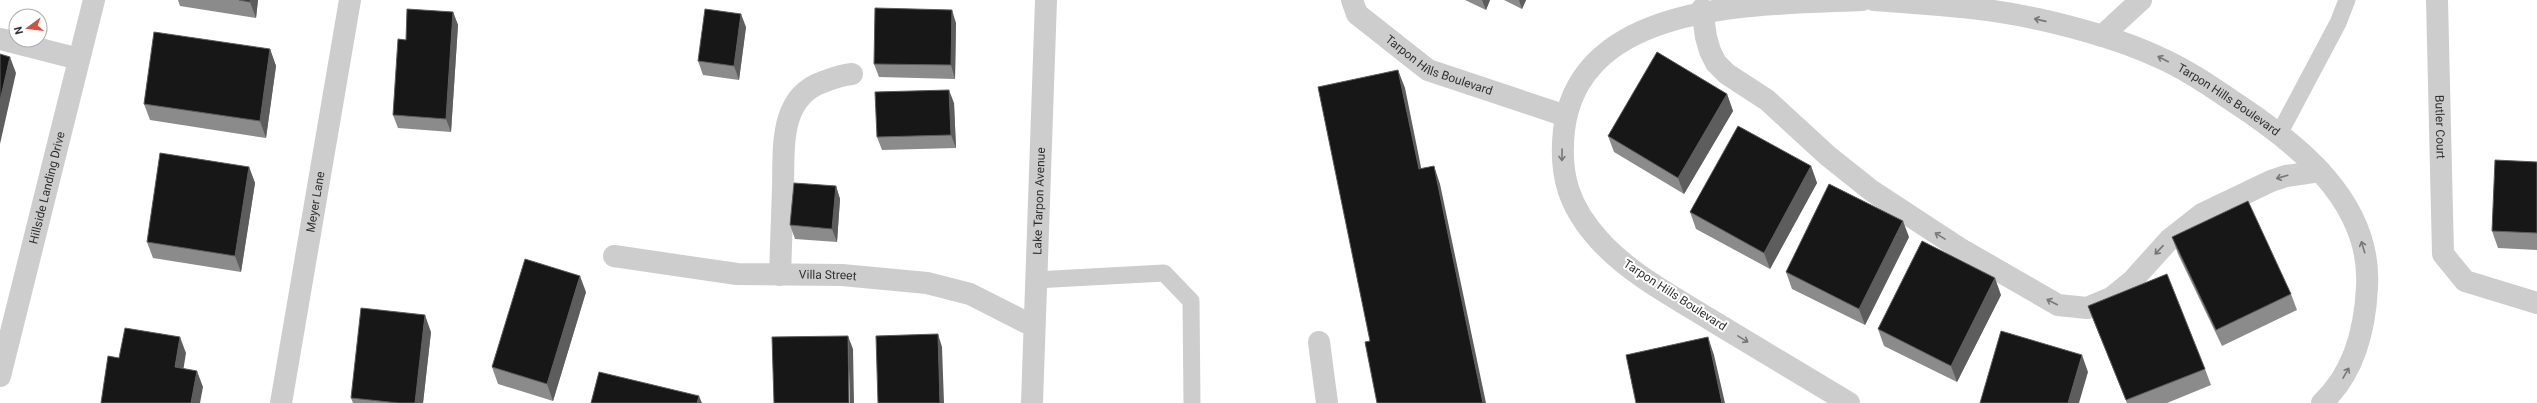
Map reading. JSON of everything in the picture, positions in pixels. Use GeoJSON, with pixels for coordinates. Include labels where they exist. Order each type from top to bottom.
{"type":"FeatureCollection","features":[{"type":"Feature","properties":{"kind":"street","name":"Hillside Landing Drive"},"geometry":{"type":"LineString","coordinates":[[0,376],[94,0]]}},
{"type":"Feature","properties":{"kind":"street","name":"Meyer Lane"},"geometry":{"type":"LineString","coordinates":[[281,403],[350,0]]}},
{"type":"Feature","properties":{"kind":"street","name":"Lake Tarpon Avenue"},"geometry":{"type":"LineString","coordinates":[[1032,403],[1033,326],[1046,0]]}},
{"type":"Feature","properties":{"kind":"street","name":"Tarpon Hills Boulevard"},"geometry":{"type":"LineString","coordinates":[[1352,0],[1357,14],[1428,70],[1566,116]]}},
{"type":"Feature","properties":{"kind":"street","name":"Tarpon Hills Boulevard"},"geometry":{"type":"LineString","coordinates":[[1849,403],[1678,300],[1621,260],[1601,242],[1585,223],[1571,200],[1561,158],[1566,116],[1574,88],[1584,70],[1619,38],[1651,22],[1702,9],[1862,0]]}},
{"type":"Feature","properties":{"kind":"street","name":"Tarpon Hills Boulevard"},"geometry":{"type":"LineString","coordinates":[[1874,0],[1944,5],[2003,12],[2037,19],[2102,36],[2156,56],[2180,68],[2279,134],[2305,154],[2337,192],[2359,233],[2366,255],[2368,274],[2364,315],[2354,357],[2340,382],[2322,403]]}},
{"type":"Feature","properties":{"kind":"street"},"geometry":{"type":"LineString","coordinates":[[2102,36],[2141,0]]}},
{"type":"Feature","properties":{"kind":"street","name":"Butler Court"},"geometry":{"type":"LineString","coordinates":[[2437,0],[2442,254],[2464,281],[2537,303]]}},
{"type":"Feature","properties":{"kind":"street"},"geometry":{"type":"LineString","coordinates":[[1702,9],[1710,51],[1716,64],[1727,74],[1767,100],[1828,156],[1872,191],[1958,248],[2058,305],[2087,308],[2111,298],[2132,281],[2160,249],[2202,214],[2270,181],[2286,176],[2320,171]]}},
{"type":"Feature","properties":{"kind":"street"},"geometry":{"type":"LineString","coordinates":[[0,39],[80,60]]}},
{"type":"Feature","properties":{"kind":"street"},"geometry":{"type":"LineString","coordinates":[[780,275],[785,144],[789,115],[802,94],[809,88],[833,77],[852,74]]}},
{"type":"Feature","properties":{"kind":"street","name":"Villa Street"},"geometry":{"type":"LineString","coordinates":[[614,256],[737,274],[842,275],[927,283],[970,294],[1033,326]]}},
{"type":"Feature","properties":{"kind":"street"},"geometry":{"type":"LineString","coordinates":[[1319,342],[1327,403]]}},
{"type":"Feature","properties":{"kind":"lane"},"geometry":{"type":"LineString","coordinates":[[2279,134],[2338,23],[2347,0]]}},
{"type":"Feature","properties":{"kind":"lane"},"geometry":{"type":"LineString","coordinates":[[1035,280],[1164,273],[1191,301],[1192,403]]}},
{"type":"Feature","properties":{"kind":"building"},"geometry":{"type":"Polygon","coordinates":[[[239,0],[250,0],[250,2],[239,0]]]}},
{"type":"Feature","properties":{"kind":"building"},"geometry":{"type":"Polygon","coordinates":[[[875,8],[952,10],[951,65],[874,64],[875,8]]]}},
{"type":"Feature","properties":{"kind":"building"},"geometry":{"type":"Polygon","coordinates":[[[407,9],[453,12],[446,119],[393,115],[398,39],[406,40],[407,9]]]}},
{"type":"Feature","properties":{"kind":"building"},"geometry":{"type":"Polygon","coordinates":[[[705,9],[741,14],[734,66],[698,61],[705,9]]]}},
{"type":"Feature","properties":{"kind":"building"},"geometry":{"type":"Polygon","coordinates":[[[154,32],[270,49],[260,121],[144,104],[154,32]]]}},
{"type":"Feature","properties":{"kind":"building"},"geometry":{"type":"Polygon","coordinates":[[[1657,52],[1727,94],[1678,178],[1608,136],[1657,52]]]}},
{"type":"Feature","properties":{"kind":"building"},"geometry":{"type":"Polygon","coordinates":[[[0,54],[10,57],[0,101],[0,54]]]}},
{"type":"Feature","properties":{"kind":"building"},"geometry":{"type":"Polygon","coordinates":[[[1398,70],[1419,169],[1434,166],[1483,403],[1377,403],[1365,342],[1370,341],[1318,87],[1398,70]]]}},
{"type":"Feature","properties":{"kind":"building"},"geometry":{"type":"Polygon","coordinates":[[[949,90],[951,135],[877,137],[875,92],[949,90]]]}},
{"type":"Feature","properties":{"kind":"building"},"geometry":{"type":"Polygon","coordinates":[[[1738,126],[1811,166],[1764,253],[1690,212],[1738,126]]]}},
{"type":"Feature","properties":{"kind":"building"},"geometry":{"type":"Polygon","coordinates":[[[160,153],[249,167],[235,256],[147,242],[160,153]]]}},
{"type":"Feature","properties":{"kind":"building"},"geometry":{"type":"Polygon","coordinates":[[[2495,160],[2537,162],[2537,233],[2492,231],[2495,160]]]}},
{"type":"Feature","properties":{"kind":"building"},"geometry":{"type":"Polygon","coordinates":[[[794,183],[836,186],[832,229],[790,225],[794,183]]]}},
{"type":"Feature","properties":{"kind":"building"},"geometry":{"type":"Polygon","coordinates":[[[1829,184],[1903,221],[1859,309],[1786,272],[1829,184]]]}},
{"type":"Feature","properties":{"kind":"building"},"geometry":{"type":"Polygon","coordinates":[[[2248,201],[2291,294],[2216,330],[2172,237],[2248,201]]]}},
{"type":"Feature","properties":{"kind":"building"},"geometry":{"type":"Polygon","coordinates":[[[1922,241],[1995,278],[1951,366],[1878,329],[1922,241]]]}},
{"type":"Feature","properties":{"kind":"building"},"geometry":{"type":"Polygon","coordinates":[[[525,259],[580,276],[547,384],[492,367],[525,259]]]}},
{"type":"Feature","properties":{"kind":"building"},"geometry":{"type":"Polygon","coordinates":[[[2167,274],[2205,369],[2126,400],[2088,306],[2167,274]]]}},
{"type":"Feature","properties":{"kind":"building"},"geometry":{"type":"Polygon","coordinates":[[[361,308],[425,315],[415,403],[399,403],[351,398],[361,308]]]}},
{"type":"Feature","properties":{"kind":"building"},"geometry":{"type":"Polygon","coordinates":[[[125,328],[180,337],[175,367],[197,371],[191,403],[101,403],[108,356],[119,358],[125,328]]]}},
{"type":"Feature","properties":{"kind":"building"},"geometry":{"type":"Polygon","coordinates":[[[2001,331],[2082,355],[2068,403],[1980,403],[2001,331]]]}},
{"type":"Feature","properties":{"kind":"building"},"geometry":{"type":"Polygon","coordinates":[[[938,334],[940,403],[878,403],[876,336],[938,334]]]}},
{"type":"Feature","properties":{"kind":"building"},"geometry":{"type":"Polygon","coordinates":[[[848,336],[849,403],[774,403],[772,337],[848,336]]]}},
{"type":"Feature","properties":{"kind":"building"},"geometry":{"type":"Polygon","coordinates":[[[1708,337],[1722,403],[1636,403],[1626,355],[1708,337]]]}},
{"type":"Feature","properties":{"kind":"building"},"geometry":{"type":"Polygon","coordinates":[[[599,372],[699,396],[697,403],[591,403],[599,372]]]}}]}
